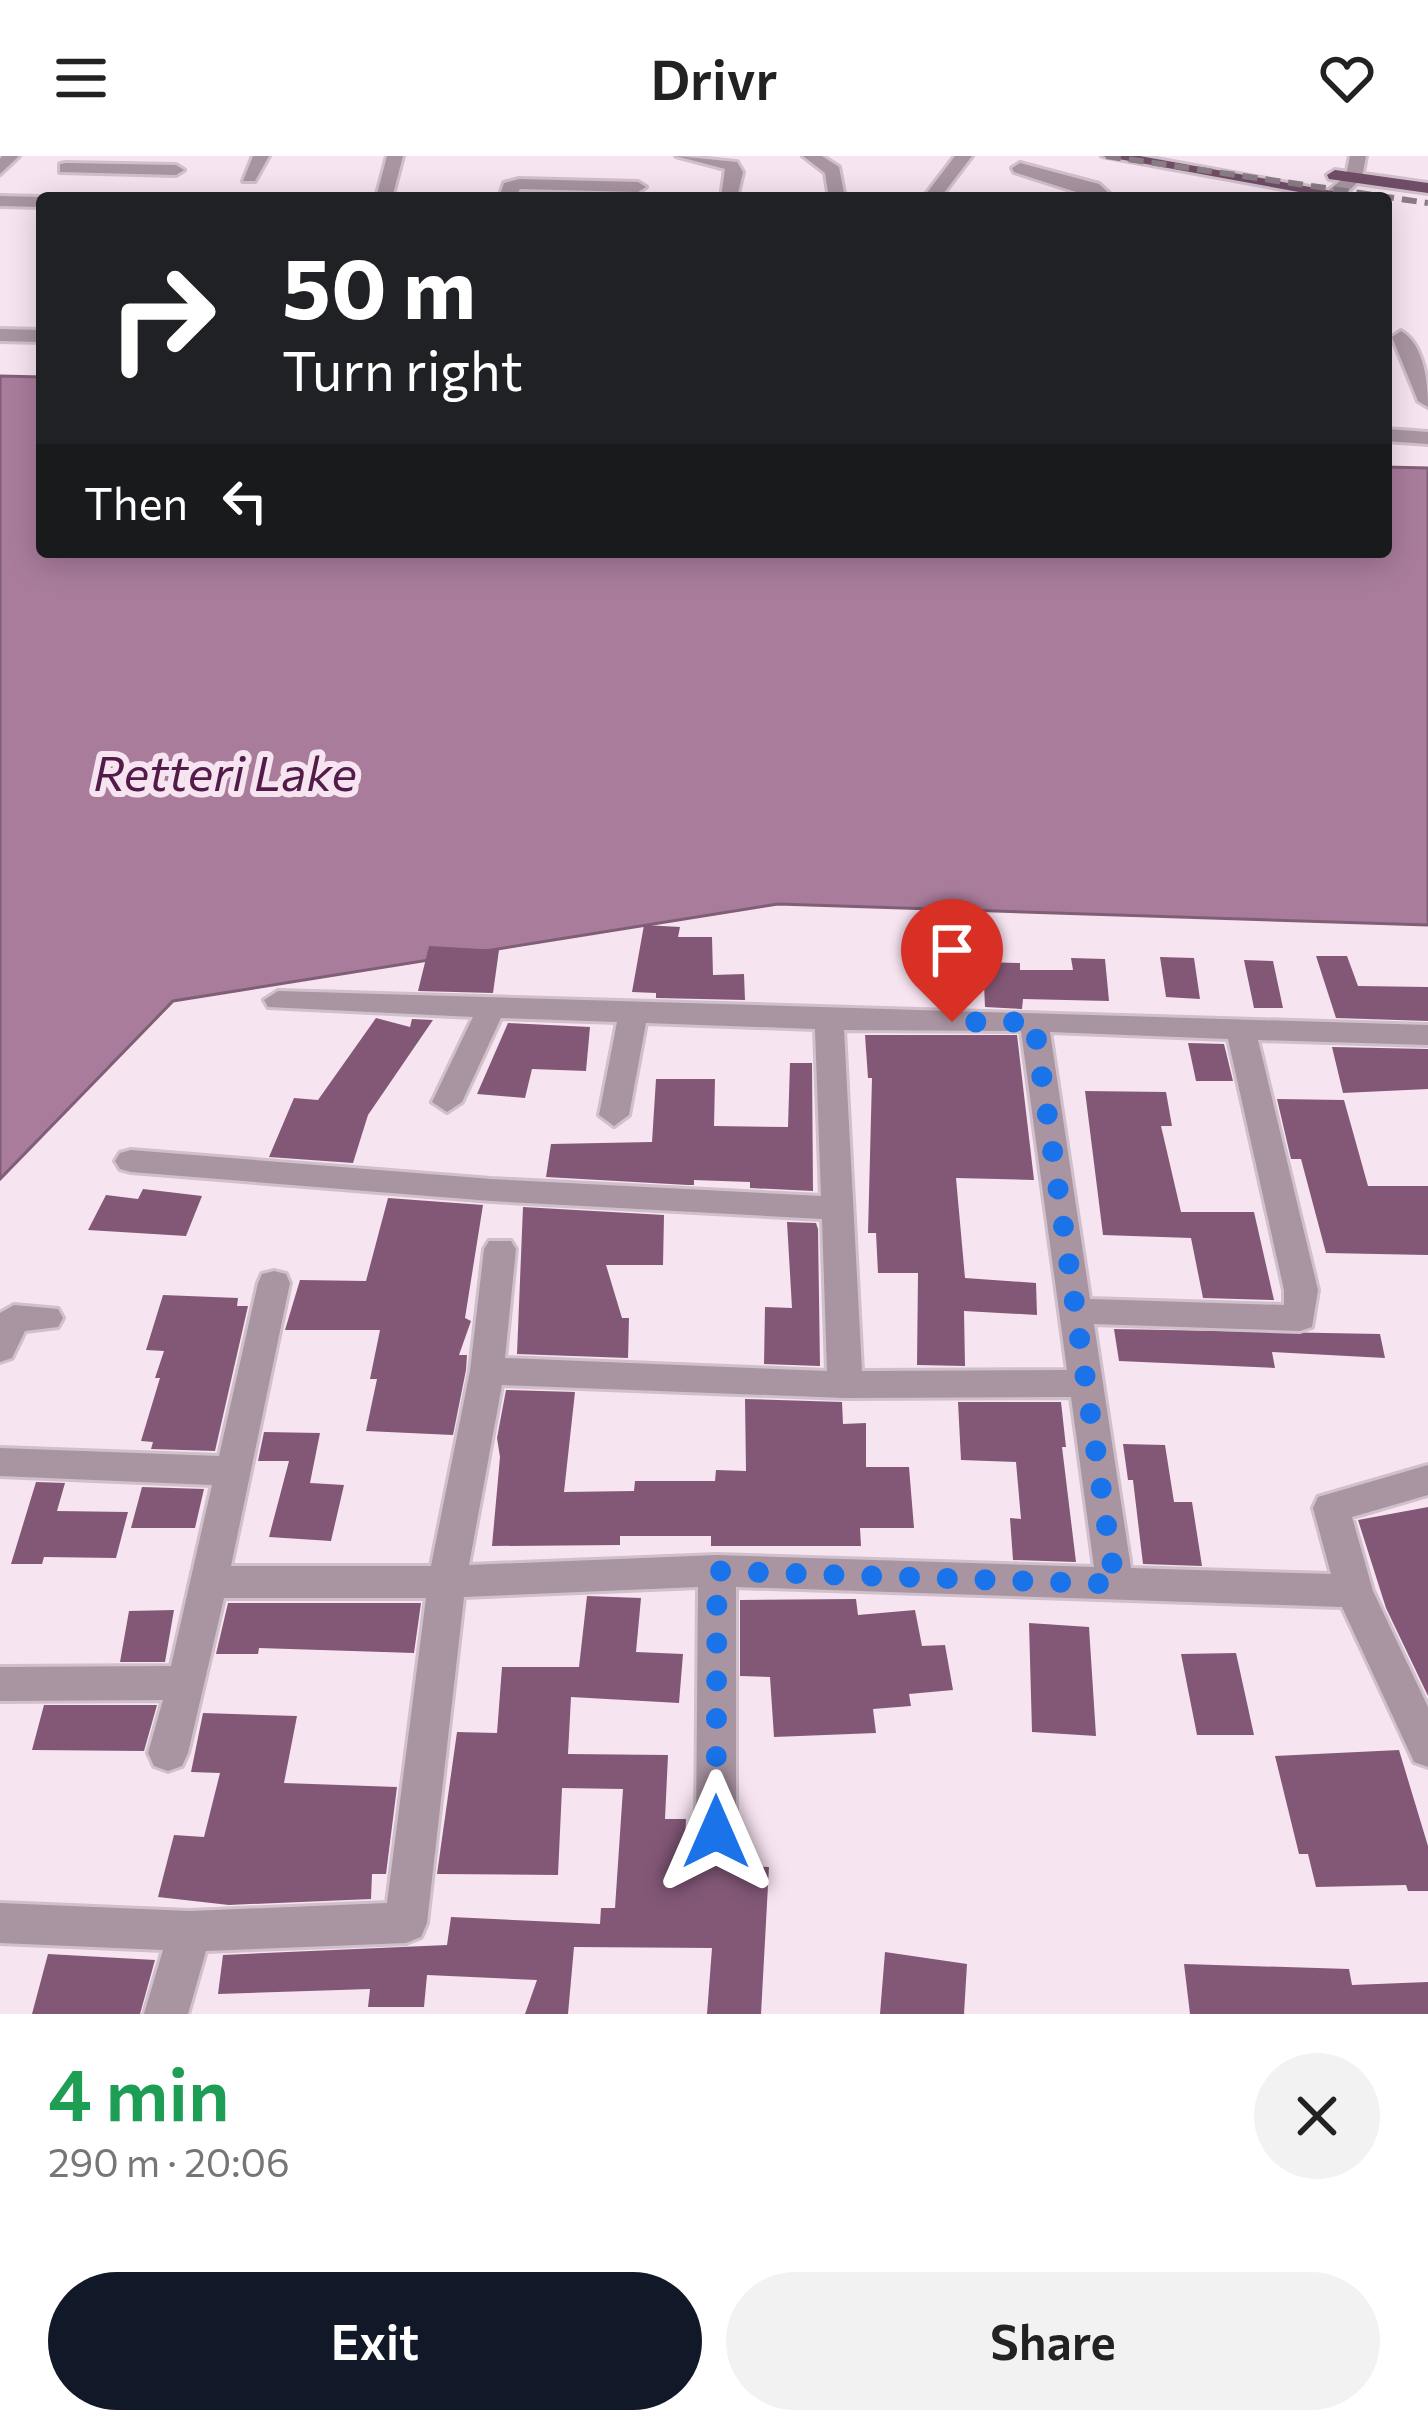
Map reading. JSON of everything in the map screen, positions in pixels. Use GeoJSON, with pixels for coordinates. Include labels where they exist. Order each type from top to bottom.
{"type":"FeatureCollection","features":[{"type":"Feature","properties":{"kind":"main road"},"geometry":{"type":"LineString","coordinates":[[1110,156],[1323,192]]}},
{"type":"Feature","properties":{"kind":"main road"},"geometry":{"type":"LineString","coordinates":[[1204,156],[1428,188]]}},
{"type":"Feature","properties":{"kind":"main road"},"geometry":{"type":"LineString","coordinates":[[1392,202],[1428,207]]}},
{"type":"Feature","properties":{"kind":"street"},"geometry":{"type":"LineString","coordinates":[[0,169],[11,156]]}},
{"type":"Feature","properties":{"kind":"street"},"geometry":{"type":"LineString","coordinates":[[249,177],[261,156]]}},
{"type":"Feature","properties":{"kind":"street"},"geometry":{"type":"LineString","coordinates":[[386,192],[395,156]]}},
{"type":"Feature","properties":{"kind":"street"},"geometry":{"type":"LineString","coordinates":[[684,156],[731,165],[735,172],[730,192]]}},
{"type":"Feature","properties":{"kind":"street"},"geometry":{"type":"LineString","coordinates":[[811,156],[833,170],[837,192]]}},
{"type":"Feature","properties":{"kind":"street"},"geometry":{"type":"LineString","coordinates":[[936,192],[964,156]]}},
{"type":"Feature","properties":{"kind":"street"},"geometry":{"type":"LineString","coordinates":[[1337,192],[1354,178],[1358,156]]}},
{"type":"Feature","properties":{"kind":"street"},"geometry":{"type":"LineString","coordinates":[[66,168],[140,163],[176,170]]}},
{"type":"Feature","properties":{"kind":"street"},"geometry":{"type":"LineString","coordinates":[[509,192],[519,184],[637,192],[643,167]]}},
{"type":"Feature","properties":{"kind":"street"},"geometry":{"type":"LineString","coordinates":[[1019,170],[1098,192]]}},
{"type":"Feature","properties":{"kind":"street"},"geometry":{"type":"LineString","coordinates":[[0,201],[36,202]]}},
{"type":"Feature","properties":{"kind":"street"},"geometry":{"type":"LineString","coordinates":[[0,335],[36,336]]}},
{"type":"Feature","properties":{"kind":"street"},"geometry":{"type":"LineString","coordinates":[[1428,337],[1394,336],[1428,401]]}},
{"type":"Feature","properties":{"kind":"street"},"geometry":{"type":"LineString","coordinates":[[1392,435],[1428,438]]}},
{"type":"Feature","properties":{"kind":"street"},"geometry":{"type":"LineString","coordinates":[[278,1000],[1428,1035]]}},
{"type":"Feature","properties":{"kind":"street"},"geometry":{"type":"LineString","coordinates":[[447,1102],[491,1008]]}},
{"type":"Feature","properties":{"kind":"street"},"geometry":{"type":"LineString","coordinates":[[614,1115],[633,1013]]}},
{"type":"Feature","properties":{"kind":"street"},"geometry":{"type":"LineString","coordinates":[[829,1020],[845,1384]]}},
{"type":"Feature","properties":{"kind":"street"},"geometry":{"type":"LineString","coordinates":[[1034,1022],[1072,1311],[1115,1584]]}},
{"type":"Feature","properties":{"kind":"street"},"geometry":{"type":"LineString","coordinates":[[1072,1311],[1300,1318],[1301,1290],[1241,1030]]}},
{"type":"Feature","properties":{"kind":"street"},"geometry":{"type":"LineString","coordinates":[[131,1161],[491,1190],[835,1208]]}},
{"type":"Feature","properties":{"kind":"street"},"geometry":{"type":"LineString","coordinates":[[0,1923],[190,1931],[406,1923],[447,1582],[487,1371],[500,1249]]}},
{"type":"Feature","properties":{"kind":"street"},"geometry":{"type":"LineString","coordinates":[[168,1753],[236,1471],[274,1283]]}},
{"type":"Feature","properties":{"kind":"street"},"geometry":{"type":"LineString","coordinates":[[0,1349],[14,1318],[46,1318]]}},
{"type":"Feature","properties":{"kind":"street"},"geometry":{"type":"LineString","coordinates":[[487,1371],[845,1384],[1086,1383]]}},
{"type":"Feature","properties":{"kind":"street"},"geometry":{"type":"LineString","coordinates":[[0,1462],[236,1471]]}},
{"type":"Feature","properties":{"kind":"street"},"geometry":{"type":"LineString","coordinates":[[1428,1480],[1330,1508],[1354,1591],[1428,1749]]}},
{"type":"Feature","properties":{"kind":"street"},"geometry":{"type":"LineString","coordinates":[[209,1582],[447,1582],[717,1571],[1354,1591]]}},
{"type":"Feature","properties":{"kind":"street"},"geometry":{"type":"LineString","coordinates":[[716,1832],[717,1571]]}},
{"type":"Feature","properties":{"kind":"street"},"geometry":{"type":"LineString","coordinates":[[0,1684],[187,1683]]}},
{"type":"Feature","properties":{"kind":"street"},"geometry":{"type":"LineString","coordinates":[[166,2014],[190,1931]]}},
{"type":"Feature","properties":{"kind":"water","name":"Retteri Lake"},"geometry":{"type":"Polygon","coordinates":[[[0,376],[36,377],[36,558],[1392,558],[1392,467],[1428,468],[1428,925],[778,904],[173,1001],[0,1179],[0,376]]]}},
{"type":"Feature","properties":{"kind":"building"},"geometry":{"type":"Polygon","coordinates":[[[644,925],[680,927],[678,937],[712,937],[713,975],[744,974],[745,1000],[656,998],[656,993],[632,992],[644,925]]]}},
{"type":"Feature","properties":{"kind":"building"},"geometry":{"type":"Polygon","coordinates":[[[429,946],[499,950],[493,993],[418,991],[429,946]]]}},
{"type":"Feature","properties":{"kind":"building"},"geometry":{"type":"Polygon","coordinates":[[[1316,956],[1347,956],[1358,986],[1428,987],[1428,1021],[1336,1018],[1316,956]]]}},
{"type":"Feature","properties":{"kind":"building"},"geometry":{"type":"Polygon","coordinates":[[[1160,957],[1194,958],[1200,999],[1166,997],[1160,957]]]}},
{"type":"Feature","properties":{"kind":"building"},"geometry":{"type":"Polygon","coordinates":[[[1071,958],[1105,959],[1109,1001],[1023,999],[1022,1009],[985,1007],[983,962],[1020,963],[1020,970],[1073,970],[1071,958]]]}},
{"type":"Feature","properties":{"kind":"building"},"geometry":{"type":"Polygon","coordinates":[[[1244,960],[1273,961],[1283,1008],[1254,1008],[1244,960]]]}},
{"type":"Feature","properties":{"kind":"building"},"geometry":{"type":"Polygon","coordinates":[[[376,1018],[410,1027],[412,1019],[433,1020],[368,1115],[353,1163],[269,1157],[294,1098],[318,1100],[376,1018]]]}},
{"type":"Feature","properties":{"kind":"building"},"geometry":{"type":"Polygon","coordinates":[[[508,1023],[590,1027],[586,1071],[532,1069],[525,1098],[477,1094],[508,1023]]]}},
{"type":"Feature","properties":{"kind":"building"},"geometry":{"type":"Polygon","coordinates":[[[865,1035],[1017,1035],[1034,1180],[956,1178],[965,1278],[1036,1283],[1037,1315],[964,1311],[965,1366],[917,1365],[918,1273],[878,1273],[876,1233],[868,1233],[872,1078],[868,1078],[865,1035]]]}},
{"type":"Feature","properties":{"kind":"building"},"geometry":{"type":"Polygon","coordinates":[[[1188,1043],[1224,1044],[1233,1081],[1196,1081],[1188,1043]]]}},
{"type":"Feature","properties":{"kind":"building"},"geometry":{"type":"Polygon","coordinates":[[[1332,1047],[1428,1049],[1428,1089],[1343,1093],[1332,1047]]]}},
{"type":"Feature","properties":{"kind":"building"},"geometry":{"type":"Polygon","coordinates":[[[790,1063],[812,1063],[813,1191],[750,1188],[750,1182],[694,1180],[694,1185],[688,1185],[546,1177],[551,1144],[652,1142],[656,1079],[715,1079],[714,1126],[788,1127],[790,1063]]]}},
{"type":"Feature","properties":{"kind":"building"},"geometry":{"type":"Polygon","coordinates":[[[1085,1091],[1166,1092],[1172,1126],[1161,1126],[1181,1212],[1254,1212],[1274,1300],[1203,1298],[1191,1238],[1103,1235],[1085,1091]]]}},
{"type":"Feature","properties":{"kind":"building"},"geometry":{"type":"Polygon","coordinates":[[[1277,1099],[1344,1100],[1368,1186],[1428,1186],[1428,1255],[1326,1253],[1301,1159],[1291,1159],[1277,1099]]]}},
{"type":"Feature","properties":{"kind":"building"},"geometry":{"type":"Polygon","coordinates":[[[143,1189],[202,1196],[186,1236],[88,1230],[106,1195],[138,1199],[143,1189]]]}},
{"type":"Feature","properties":{"kind":"building"},"geometry":{"type":"Polygon","coordinates":[[[388,1198],[483,1205],[465,1318],[471,1321],[459,1355],[467,1355],[466,1370],[453,1435],[366,1431],[377,1379],[370,1379],[380,1330],[285,1330],[300,1280],[366,1281],[388,1198]]]}},
{"type":"Feature","properties":{"kind":"building"},"geometry":{"type":"Polygon","coordinates":[[[523,1207],[664,1215],[663,1265],[606,1265],[622,1318],[629,1318],[628,1358],[517,1354],[523,1207]]]}},
{"type":"Feature","properties":{"kind":"building"},"geometry":{"type":"Polygon","coordinates":[[[787,1222],[816,1223],[818,1229],[820,1366],[764,1364],[765,1307],[792,1308],[787,1222]]]}},
{"type":"Feature","properties":{"kind":"building"},"geometry":{"type":"Polygon","coordinates":[[[163,1295],[238,1298],[237,1306],[248,1306],[215,1451],[151,1449],[153,1442],[141,1441],[160,1378],[155,1378],[164,1351],[146,1350],[163,1295]]]}},
{"type":"Feature","properties":{"kind":"building"},"geometry":{"type":"Polygon","coordinates":[[[1114,1329],[1380,1334],[1385,1358],[1272,1352],[1275,1368],[1119,1361],[1114,1329]]]}},
{"type":"Feature","properties":{"kind":"building"},"geometry":{"type":"Polygon","coordinates":[[[506,1390],[575,1392],[564,1492],[634,1491],[635,1481],[715,1481],[716,1470],[746,1471],[745,1399],[842,1402],[843,1424],[866,1423],[866,1467],[909,1467],[914,1528],[860,1528],[861,1546],[711,1546],[711,1536],[620,1536],[620,1545],[492,1546],[500,1457],[497,1438],[506,1390]]]}},
{"type":"Feature","properties":{"kind":"building"},"geometry":{"type":"Polygon","coordinates":[[[958,1402],[1061,1402],[1076,1562],[1013,1560],[1010,1518],[1021,1519],[1016,1462],[961,1460],[958,1402]]]}},
{"type":"Feature","properties":{"kind":"building"},"geometry":{"type":"Polygon","coordinates":[[[264,1432],[320,1433],[310,1483],[344,1485],[331,1541],[269,1537],[289,1461],[258,1461],[264,1432]]]}},
{"type":"Feature","properties":{"kind":"building"},"geometry":{"type":"Polygon","coordinates":[[[1123,1444],[1165,1445],[1174,1502],[1192,1502],[1202,1566],[1143,1564],[1133,1480],[1128,1480],[1123,1444]]]}},
{"type":"Feature","properties":{"kind":"building"},"geometry":{"type":"Polygon","coordinates":[[[36,1482],[65,1483],[57,1511],[128,1512],[116,1558],[44,1557],[42,1564],[11,1564],[36,1482]]]}},
{"type":"Feature","properties":{"kind":"building"},"geometry":{"type":"Polygon","coordinates":[[[142,1487],[204,1489],[195,1528],[131,1528],[142,1487]]]}},
{"type":"Feature","properties":{"kind":"building"},"geometry":{"type":"Polygon","coordinates":[[[1428,1507],[1428,1696],[1386,1608],[1358,1520],[1428,1507]]]}},
{"type":"Feature","properties":{"kind":"building"},"geometry":{"type":"Polygon","coordinates":[[[587,1596],[641,1598],[636,1652],[683,1654],[679,1703],[571,1697],[568,1754],[668,1755],[665,1819],[686,1819],[684,1863],[769,1867],[761,2014],[707,2014],[712,1948],[574,1947],[568,2014],[525,2014],[537,1980],[427,1975],[424,2007],[368,2007],[370,1989],[218,1994],[223,1955],[447,1945],[451,1917],[600,1924],[601,1908],[615,1908],[623,1789],[562,1788],[558,1875],[437,1874],[457,1732],[497,1733],[502,1667],[579,1667],[587,1596]]]}},
{"type":"Feature","properties":{"kind":"building"},"geometry":{"type":"Polygon","coordinates":[[[856,1599],[858,1615],[915,1610],[922,1646],[945,1645],[953,1690],[909,1694],[911,1706],[873,1709],[876,1733],[774,1737],[770,1677],[740,1676],[740,1600],[856,1599]]]}},
{"type":"Feature","properties":{"kind":"building"},"geometry":{"type":"Polygon","coordinates":[[[228,1603],[421,1603],[414,1653],[259,1648],[258,1654],[216,1654],[228,1603]]]}},
{"type":"Feature","properties":{"kind":"building"},"geometry":{"type":"Polygon","coordinates":[[[174,1610],[165,1662],[120,1662],[129,1611],[174,1610]]]}},
{"type":"Feature","properties":{"kind":"building"},"geometry":{"type":"Polygon","coordinates":[[[1029,1623],[1089,1627],[1096,1736],[1032,1732],[1029,1623]]]}},
{"type":"Feature","properties":{"kind":"building"},"geometry":{"type":"Polygon","coordinates":[[[1236,1653],[1254,1735],[1197,1735],[1181,1654],[1236,1653]]]}},
{"type":"Feature","properties":{"kind":"building"},"geometry":{"type":"Polygon","coordinates":[[[44,1705],[157,1705],[144,1751],[32,1750],[44,1705]]]}},
{"type":"Feature","properties":{"kind":"building"},"geometry":{"type":"Polygon","coordinates":[[[203,1713],[297,1716],[284,1783],[397,1787],[386,1874],[372,1874],[371,1899],[229,1905],[158,1897],[174,1835],[204,1837],[220,1773],[191,1772],[203,1713]]]}},
{"type":"Feature","properties":{"kind":"building"},"geometry":{"type":"Polygon","coordinates":[[[1399,1750],[1428,1846],[1428,1891],[1408,1891],[1406,1885],[1316,1887],[1308,1854],[1299,1854],[1275,1756],[1399,1750]]]}},
{"type":"Feature","properties":{"kind":"building"},"geometry":{"type":"Polygon","coordinates":[[[885,1952],[967,1964],[964,2014],[880,2014],[885,1952]]]}},
{"type":"Feature","properties":{"kind":"building"},"geometry":{"type":"Polygon","coordinates":[[[48,1954],[155,1960],[140,2014],[32,2014],[48,1954]]]}},
{"type":"Feature","properties":{"kind":"building"},"geometry":{"type":"Polygon","coordinates":[[[1184,1964],[1349,1969],[1352,1985],[1428,1982],[1428,2014],[1190,2014],[1184,1964]]]}},
{"type":"Feature","properties":{"kind":"railway"},"geometry":{"type":"LineString","coordinates":[[1106,156],[1353,192]]}},
{"type":"Feature","properties":{"kind":"railway"},"geometry":{"type":"LineString","coordinates":[[1392,198],[1428,203]]}},
{"type":"Feature","properties":{"kind":"route"},"geometry":{"type":"LineString","coordinates":[[716,1832],[717,1571],[1115,1584],[1072,1311],[1034,1022],[952,1022]]}}]}
